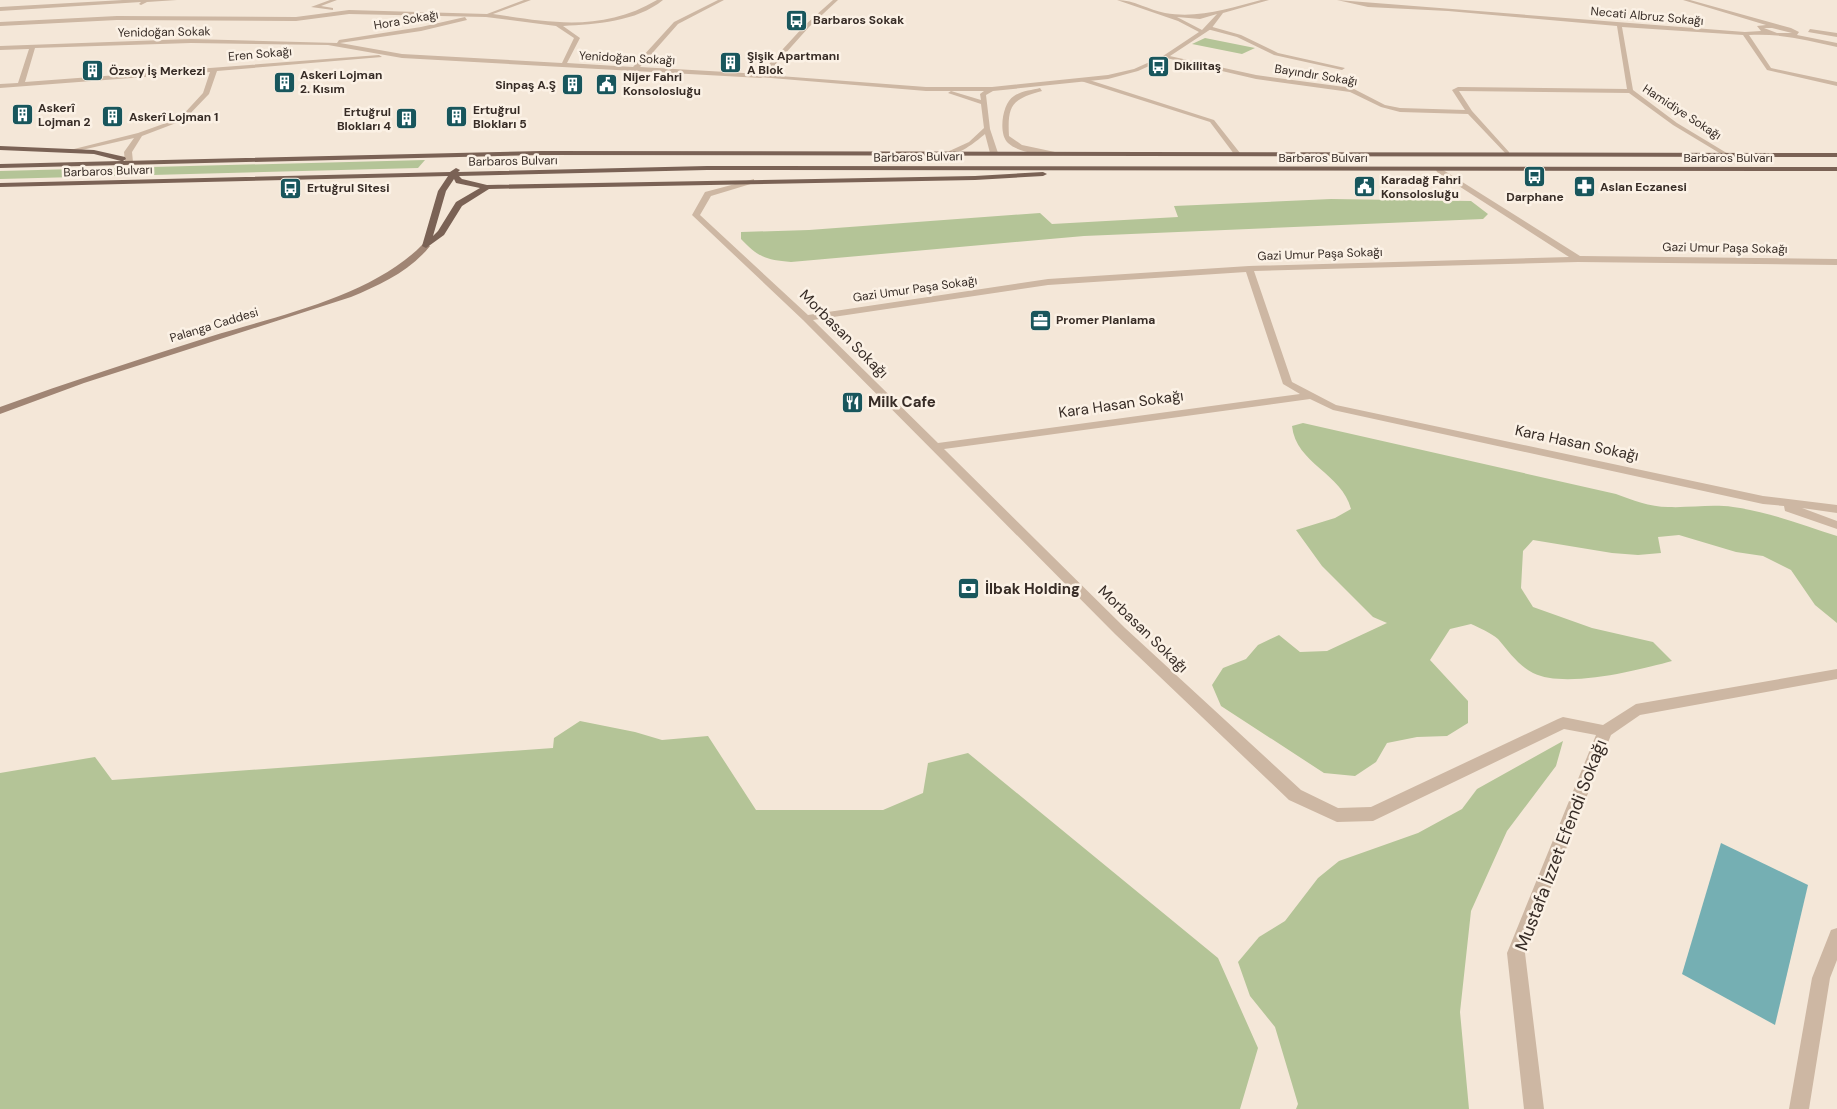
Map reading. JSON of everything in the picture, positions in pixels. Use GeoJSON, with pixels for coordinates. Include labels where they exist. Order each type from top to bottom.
{"type":"FeatureCollection","features":[{"type":"Feature","properties":{"kind":"main road"},"geometry":{"type":"LineString","coordinates":[[0,148],[73,150],[116,156],[129,162]]}},
{"type":"Feature","properties":{"kind":"main road","name":"Barbaros Bulvarı"},"geometry":{"type":"LineString","coordinates":[[0,166],[443,155],[668,152],[1837,155]]}},
{"type":"Feature","properties":{"kind":"main road"},"geometry":{"type":"LineString","coordinates":[[426,246],[442,191],[453,173],[466,163],[622,159],[668,152]]}},
{"type":"Feature","properties":{"kind":"main road"},"geometry":{"type":"LineString","coordinates":[[877,178],[894,175],[902,169],[897,161],[885,153]]}},
{"type":"Feature","properties":{"kind":"main road"},"geometry":{"type":"LineString","coordinates":[[994,153],[1002,160],[1019,167]]}},
{"type":"Feature","properties":{"kind":"main road","name":"Barbaros Bulvarı"},"geometry":{"type":"LineString","coordinates":[[0,185],[716,168],[1837,169]]}},
{"type":"Feature","properties":{"kind":"main road"},"geometry":{"type":"LineString","coordinates":[[453,173],[459,181],[487,187],[753,180],[1013,177],[1089,168]]}},
{"type":"Feature","properties":{"kind":"main road"},"geometry":{"type":"LineString","coordinates":[[426,246],[441,233],[459,204],[487,187]]}},
{"type":"Feature","properties":{"kind":"main road","name":"Palanga Caddesi"},"geometry":{"type":"LineString","coordinates":[[0,411],[80,381],[335,300],[366,288],[402,268],[426,246]]}},
{"type":"Feature","properties":{"kind":"street"},"geometry":{"type":"LineString","coordinates":[[0,9],[175,0]]}},
{"type":"Feature","properties":{"kind":"street"},"geometry":{"type":"LineString","coordinates":[[334,0],[314,7],[349,12],[486,15],[557,25],[599,22],[645,11],[661,0]]}},
{"type":"Feature","properties":{"kind":"street"},"geometry":{"type":"LineString","coordinates":[[486,15],[529,0]]}},
{"type":"Feature","properties":{"kind":"street"},"geometry":{"type":"LineString","coordinates":[[635,70],[676,23],[722,0]]}},
{"type":"Feature","properties":{"kind":"street"},"geometry":{"type":"LineString","coordinates":[[760,76],[807,26],[836,0]]}},
{"type":"Feature","properties":{"kind":"street"},"geometry":{"type":"LineString","coordinates":[[1119,0],[1187,22],[1202,32]]}},
{"type":"Feature","properties":{"kind":"street"},"geometry":{"type":"LineString","coordinates":[[1166,15],[1200,17],[1267,0]]}},
{"type":"Feature","properties":{"kind":"street","name":"Necati Albruz Sokağı"},"geometry":{"type":"LineString","coordinates":[[1339,0],[1368,6],[1448,9],[1618,25],[1745,34],[1793,33]]}},
{"type":"Feature","properties":{"kind":"street"},"geometry":{"type":"LineString","coordinates":[[1685,0],[1779,26],[1793,33],[1837,45]]}},
{"type":"Feature","properties":{"kind":"street"},"geometry":{"type":"LineString","coordinates":[[117,18],[147,1]]}},
{"type":"Feature","properties":{"kind":"street"},"geometry":{"type":"LineString","coordinates":[[0,24],[117,18],[296,19],[349,12]]}},
{"type":"Feature","properties":{"kind":"street"},"geometry":{"type":"LineString","coordinates":[[926,88],[992,89],[1122,74],[1165,57],[1209,28],[1221,13]]}},
{"type":"Feature","properties":{"kind":"street"},"geometry":{"type":"LineString","coordinates":[[1736,14],[1761,26],[1779,26]]}},
{"type":"Feature","properties":{"kind":"street","name":"Hora Sokağı"},"geometry":{"type":"LineString","coordinates":[[328,43],[421,29],[486,15]]}},
{"type":"Feature","properties":{"kind":"street"},"geometry":{"type":"LineString","coordinates":[[563,66],[577,38],[599,22]]}},
{"type":"Feature","properties":{"kind":"street"},"geometry":{"type":"LineString","coordinates":[[557,25],[577,38]]}},
{"type":"Feature","properties":{"kind":"street","name":"Hamidiye Sokağı"},"geometry":{"type":"LineString","coordinates":[[1618,25],[1630,91],[1675,124],[1728,156]]}},
{"type":"Feature","properties":{"kind":"street"},"geometry":{"type":"LineString","coordinates":[[1761,26],[1760,29],[1769,32]]}},
{"type":"Feature","properties":{"kind":"street"},"geometry":{"type":"LineString","coordinates":[[1209,28],[1239,36],[1256,46],[1276,54],[1342,68]]}},
{"type":"Feature","properties":{"kind":"street"},"geometry":{"type":"LineString","coordinates":[[1793,33],[1837,35]]}},
{"type":"Feature","properties":{"kind":"street"},"geometry":{"type":"LineString","coordinates":[[1745,34],[1769,69],[1837,84]]}},
{"type":"Feature","properties":{"kind":"street","name":"Yenidoğan Sokak"},"geometry":{"type":"LineString","coordinates":[[0,48],[191,41],[328,43]]}},
{"type":"Feature","properties":{"kind":"street","name":"Yenidoğan Sokağı"},"geometry":{"type":"LineString","coordinates":[[328,43],[402,56],[760,76],[926,88]]}},
{"type":"Feature","properties":{"kind":"street"},"geometry":{"type":"LineString","coordinates":[[21,84],[33,46]]}},
{"type":"Feature","properties":{"kind":"street","name":"Eren Sokağı"},"geometry":{"type":"LineString","coordinates":[[0,86],[402,56]]}},
{"type":"Feature","properties":{"kind":"street","name":"Bayındır Sokağı"},"geometry":{"type":"LineString","coordinates":[[1165,57],[1256,77],[1352,90],[1383,106],[1400,110],[1470,112]]}},
{"type":"Feature","properties":{"kind":"street"},"geometry":{"type":"LineString","coordinates":[[73,150],[140,135],[182,119],[206,94],[214,70]]}},
{"type":"Feature","properties":{"kind":"street"},"geometry":{"type":"LineString","coordinates":[[1053,153],[1026,149],[1010,141],[1006,136],[1008,104],[1013,99],[1029,93],[1083,80],[1212,121],[1236,153]]}},
{"type":"Feature","properties":{"kind":"street"},"geometry":{"type":"LineString","coordinates":[[926,88],[948,92],[984,103]]}},
{"type":"Feature","properties":{"kind":"street"},"geometry":{"type":"LineString","coordinates":[[992,89],[983,94],[987,129],[994,153]]}},
{"type":"Feature","properties":{"kind":"street"},"geometry":{"type":"LineString","coordinates":[[1508,153],[1470,112],[1454,90],[1630,91]]}},
{"type":"Feature","properties":{"kind":"street"},"geometry":{"type":"LineString","coordinates":[[948,153],[971,143],[987,129]]}},
{"type":"Feature","properties":{"kind":"street"},"geometry":{"type":"LineString","coordinates":[[129,162],[128,152],[140,135]]}},
{"type":"Feature","properties":{"kind":"street"},"geometry":{"type":"LineString","coordinates":[[1440,170],[1578,259]]}},
{"type":"Feature","properties":{"kind":"street","name":"Morbasan Sokağı"},"geometry":{"type":"LineString","coordinates":[[753,180],[708,194],[696,215],[806,318],[1120,631],[1295,795],[1337,814],[1373,814],[1564,723],[1605,731]]}},
{"type":"Feature","properties":{"kind":"street","name":"Gazi Umur Paşa Sokağı"},"geometry":{"type":"LineString","coordinates":[[806,318],[1048,282],[1249,269],[1578,259],[1837,262]]}},
{"type":"Feature","properties":{"kind":"street","name":"Kara Hasan Sokağı"},"geometry":{"type":"LineString","coordinates":[[1249,269],[1288,384],[1333,406],[1763,500],[1837,509]]}},
{"type":"Feature","properties":{"kind":"street","name":"Kara Hasan Sokağı"},"geometry":{"type":"LineString","coordinates":[[934,447],[1312,396]]}},
{"type":"Feature","properties":{"kind":"street"},"geometry":{"type":"LineString","coordinates":[[1763,500],[1837,525]]}},
{"type":"Feature","properties":{"kind":"street","name":"Mustafa İzzet Efendi Sokağı"},"geometry":{"type":"LineString","coordinates":[[1534,1109],[1516,953],[1605,731],[1636,710],[1837,674]]}},
{"type":"Feature","properties":{"kind":"street"},"geometry":{"type":"LineString","coordinates":[[1799,1109],[1821,978],[1837,936]]}},
{"type":"Feature","properties":{"kind":"green space"},"geometry":{"type":"Polygon","coordinates":[[[1205,38],[1255,48],[1242,54],[1192,44],[1205,38]]]}},
{"type":"Feature","properties":{"kind":"green space"},"geometry":{"type":"Polygon","coordinates":[[[425,160],[418,168],[0,179],[0,171],[425,160]]]}},
{"type":"Feature","properties":{"kind":"green space"},"geometry":{"type":"Polygon","coordinates":[[[1331,199],[1471,201],[1488,214],[1483,219],[1084,236],[791,262],[769,259],[758,254],[741,239],[741,232],[809,230],[1040,213],[1052,224],[1178,217],[1174,206],[1331,199]]]}},
{"type":"Feature","properties":{"kind":"green space"},"geometry":{"type":"Polygon","coordinates":[[[1303,423],[1616,494],[1661,507],[1725,506],[1747,509],[1786,519],[1837,536],[1837,623],[1815,605],[1791,570],[1763,556],[1736,552],[1679,535],[1658,537],[1661,553],[1638,555],[1612,553],[1533,540],[1523,551],[1521,588],[1533,607],[1592,628],[1653,642],[1672,661],[1622,673],[1582,679],[1547,677],[1533,673],[1523,666],[1498,639],[1482,629],[1471,624],[1450,629],[1430,660],[1468,701],[1468,723],[1447,736],[1417,737],[1387,743],[1376,762],[1355,776],[1324,773],[1221,706],[1212,685],[1223,668],[1246,659],[1258,645],[1279,635],[1300,652],[1327,651],[1387,623],[1373,617],[1322,566],[1296,530],[1335,518],[1351,509],[1339,486],[1310,459],[1295,439],[1292,426],[1303,423]]]}},
{"type":"Feature","properties":{"kind":"green space"},"geometry":{"type":"Polygon","coordinates":[[[580,721],[635,732],[662,740],[708,736],[756,810],[883,810],[923,793],[928,763],[968,753],[1218,958],[1258,1048],[1240,1109],[0,1109],[0,773],[95,757],[112,780],[553,748],[554,738],[580,721]]]}},
{"type":"Feature","properties":{"kind":"green space"},"geometry":{"type":"Polygon","coordinates":[[[1563,741],[1556,766],[1507,831],[1471,911],[1460,1012],[1469,1109],[1296,1109],[1298,1104],[1275,1027],[1250,996],[1238,962],[1259,937],[1285,921],[1318,878],[1339,861],[1418,833],[1462,809],[1477,789],[1563,741]]]}},
{"type":"Feature","properties":{"kind":"water"},"geometry":{"type":"Polygon","coordinates":[[[1721,843],[1808,885],[1775,1025],[1682,974],[1721,843]]]}},
{"type":"Feature","properties":{"kind":"place","name":"Barbaros Sokak"},"geometry":{"type":"Point","coordinates":[797,20]}},
{"type":"Feature","properties":{"kind":"place","name":"Şişik Apartmanı A Blok"},"geometry":{"type":"Point","coordinates":[731,63]}},
{"type":"Feature","properties":{"kind":"place","name":"Dikilitaş"},"geometry":{"type":"Point","coordinates":[1158,66]}},
{"type":"Feature","properties":{"kind":"place","name":"Özsoy İş Merkezi"},"geometry":{"type":"Point","coordinates":[93,71]}},
{"type":"Feature","properties":{"kind":"place","name":"Askeri Lojman 2. Kısım"},"geometry":{"type":"Point","coordinates":[284,82]}},
{"type":"Feature","properties":{"kind":"place","name":"Nijer Fahri Konsolosluğu"},"geometry":{"type":"Point","coordinates":[607,84]}},
{"type":"Feature","properties":{"kind":"place","name":"Sinpaş A.Ş"},"geometry":{"type":"Point","coordinates":[572,85]}},
{"type":"Feature","properties":{"kind":"place","name":"Askerî Lojman 2"},"geometry":{"type":"Point","coordinates":[22,115]}},
{"type":"Feature","properties":{"kind":"place","name":"Askerî Lojman 1"},"geometry":{"type":"Point","coordinates":[113,117]}},
{"type":"Feature","properties":{"kind":"place","name":"Ertuğrul Blokları 5"},"geometry":{"type":"Point","coordinates":[457,117]}},
{"type":"Feature","properties":{"kind":"place","name":"Ertuğrul Blokları 4"},"geometry":{"type":"Point","coordinates":[407,119]}},
{"type":"Feature","properties":{"kind":"place","name":"Darphane"},"geometry":{"type":"Point","coordinates":[1535,176]}},
{"type":"Feature","properties":{"kind":"place","name":"Karadağ Fahri Konsolosluğu"},"geometry":{"type":"Point","coordinates":[1365,187]}},
{"type":"Feature","properties":{"kind":"place","name":"Aslan Eczanesi"},"geometry":{"type":"Point","coordinates":[1584,187]}},
{"type":"Feature","properties":{"kind":"place","name":"Ertuğrul Sitesi"},"geometry":{"type":"Point","coordinates":[291,188]}},
{"type":"Feature","properties":{"kind":"place","name":"Promer Planlama"},"geometry":{"type":"Point","coordinates":[1040,320]}},
{"type":"Feature","properties":{"kind":"place","name":"Milk Cafe"},"geometry":{"type":"Point","coordinates":[852,402]}},
{"type":"Feature","properties":{"kind":"place","name":"İlbak Holding"},"geometry":{"type":"Point","coordinates":[969,589]}}]}
